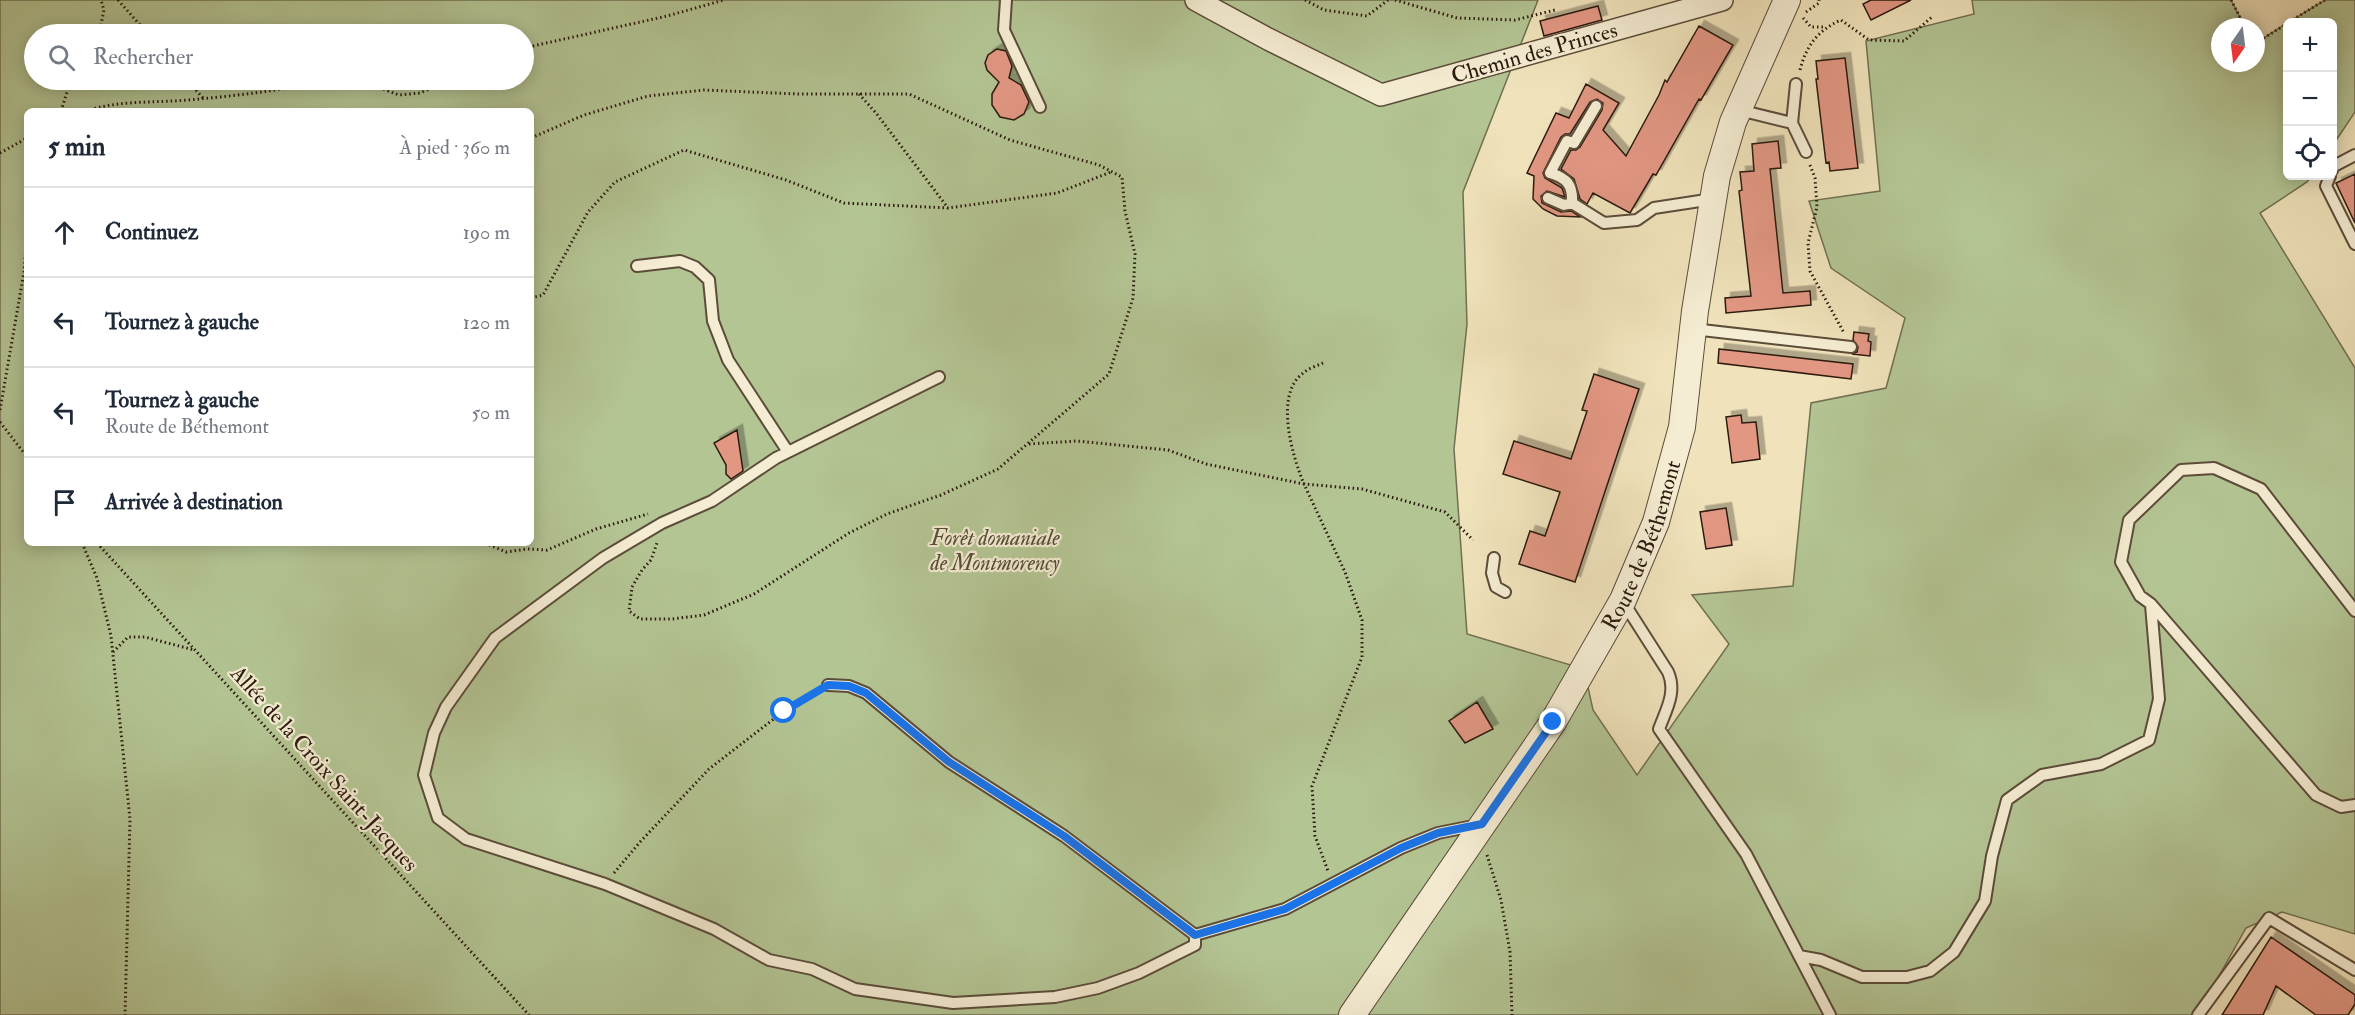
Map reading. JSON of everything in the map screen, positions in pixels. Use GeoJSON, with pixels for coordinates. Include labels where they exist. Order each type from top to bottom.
{"type":"FeatureCollection","features":[{"type":"Feature","properties":{"kind":"street","name":"Chemin des Princes"},"geometry":{"type":"LineString","coordinates":[[1196,0],[1268,39],[1381,94],[1722,0]]}},
{"type":"Feature","properties":{"kind":"street","name":"Route de Béthemont"},"geometry":{"type":"LineString","coordinates":[[1352,1015],[1553,722],[1623,600],[1656,522],[1682,427],[1693,329],[1717,176],[1739,110],[1789,5]]}},
{"type":"Feature","properties":{"kind":"lane"},"geometry":{"type":"LineString","coordinates":[[1006,0],[1004,30],[1040,107]]}},
{"type":"Feature","properties":{"kind":"lane"},"geometry":{"type":"LineString","coordinates":[[1797,84],[1792,123],[1806,152]]}},
{"type":"Feature","properties":{"kind":"lane"},"geometry":{"type":"LineString","coordinates":[[1572,203],[1573,194],[1570,183],[1565,178],[1550,173],[1567,141],[1574,144],[1596,106]]}},
{"type":"Feature","properties":{"kind":"lane"},"geometry":{"type":"LineString","coordinates":[[1739,110],[1792,123]]}},
{"type":"Feature","properties":{"kind":"lane"},"geometry":{"type":"LineString","coordinates":[[2337,164],[2355,155]]}},
{"type":"Feature","properties":{"kind":"lane"},"geometry":{"type":"LineString","coordinates":[[2328,180],[2326,186],[2355,244]]}},
{"type":"Feature","properties":{"kind":"lane"},"geometry":{"type":"LineString","coordinates":[[1548,198],[1564,205],[1572,203],[1604,223],[1637,220],[1654,208],[1713,199]]}},
{"type":"Feature","properties":{"kind":"lane"},"geometry":{"type":"LineString","coordinates":[[637,266],[680,261],[695,267],[709,280],[713,321],[728,360],[788,452]]}},
{"type":"Feature","properties":{"kind":"lane"},"geometry":{"type":"LineString","coordinates":[[1693,329],[1851,347]]}},
{"type":"Feature","properties":{"kind":"lane"},"geometry":{"type":"LineString","coordinates":[[939,377],[788,452],[712,501],[662,523],[603,558],[495,638],[446,707],[434,733],[424,775],[438,818],[466,839],[605,884],[714,929],[769,960],[812,969],[855,988],[953,1003],[1054,997],[1098,988],[1139,973],[1195,945],[1195,935]]}},
{"type":"Feature","properties":{"kind":"lane"},"geometry":{"type":"LineString","coordinates":[[2354,608],[2261,489],[2214,468],[2181,470],[2129,520],[2121,562],[2140,596],[2151,604],[2316,795],[2341,807],[2355,805]]}},
{"type":"Feature","properties":{"kind":"lane"},"geometry":{"type":"LineString","coordinates":[[1494,558],[1493,581],[1496,587],[1505,592]]}},
{"type":"Feature","properties":{"kind":"lane"},"geometry":{"type":"LineString","coordinates":[[1623,600],[1673,683],[1672,696],[1659,729],[1746,854],[1830,1015]]}},
{"type":"Feature","properties":{"kind":"lane"},"geometry":{"type":"LineString","coordinates":[[1799,956],[1821,960],[1862,977],[1907,977],[1930,971],[1954,951],[1985,902],[1992,856],[2007,800],[2042,775],[2101,764],[2149,740],[2159,699],[2151,604]]}},
{"type":"Feature","properties":{"kind":"lane"},"geometry":{"type":"LineString","coordinates":[[828,685],[849,686],[866,693],[949,762],[1064,836],[1195,935]]}},
{"type":"Feature","properties":{"kind":"lane"},"geometry":{"type":"LineString","coordinates":[[1195,935],[1285,909],[1401,848],[1428,837],[1479,828]]}},
{"type":"Feature","properties":{"kind":"lane"},"geometry":{"type":"LineString","coordinates":[[2198,1015],[2269,918],[2355,970]]}},
{"type":"Feature","properties":{"kind":"path"},"geometry":{"type":"LineString","coordinates":[[101,0],[104,10],[101,24]]}},
{"type":"Feature","properties":{"kind":"path"},"geometry":{"type":"LineString","coordinates":[[118,0],[139,24]]}},
{"type":"Feature","properties":{"kind":"path"},"geometry":{"type":"LineString","coordinates":[[534,46],[667,16],[724,0]]}},
{"type":"Feature","properties":{"kind":"path"},"geometry":{"type":"LineString","coordinates":[[1305,0],[1324,10],[1367,16],[1388,0]]}},
{"type":"Feature","properties":{"kind":"path"},"geometry":{"type":"LineString","coordinates":[[1395,0],[1457,18],[1515,20],[1555,10]]}},
{"type":"Feature","properties":{"kind":"path"},"geometry":{"type":"LineString","coordinates":[[1819,0],[1819,3],[1803,15],[1803,20],[1811,27],[1824,27],[1841,20],[1869,40],[1904,40],[1932,17]]}},
{"type":"Feature","properties":{"kind":"path"},"geometry":{"type":"LineString","coordinates":[[2231,0],[2240,18]]}},
{"type":"Feature","properties":{"kind":"path"},"geometry":{"type":"LineString","coordinates":[[2296,18],[2325,0]]}},
{"type":"Feature","properties":{"kind":"path"},"geometry":{"type":"LineString","coordinates":[[2265,37],[2283,26]]}},
{"type":"Feature","properties":{"kind":"path"},"geometry":{"type":"LineString","coordinates":[[1797,84],[1804,55],[1824,27]]}},
{"type":"Feature","properties":{"kind":"path"},"geometry":{"type":"LineString","coordinates":[[62,108],[68,90]]}},
{"type":"Feature","properties":{"kind":"path"},"geometry":{"type":"LineString","coordinates":[[196,90],[203,98]]}},
{"type":"Feature","properties":{"kind":"path"},"geometry":{"type":"LineString","coordinates":[[106,108],[153,101],[286,90]]}},
{"type":"Feature","properties":{"kind":"path"},"geometry":{"type":"LineString","coordinates":[[386,90],[399,95],[427,90]]}},
{"type":"Feature","properties":{"kind":"path"},"geometry":{"type":"LineString","coordinates":[[534,137],[584,115],[648,96],[704,90],[858,94],[876,113],[948,208]]}},
{"type":"Feature","properties":{"kind":"path"},"geometry":{"type":"LineString","coordinates":[[0,153],[24,140]]}},
{"type":"Feature","properties":{"kind":"path"},"geometry":{"type":"LineString","coordinates":[[534,297],[543,295],[588,212],[615,182],[684,150],[786,180],[844,203],[948,208],[1057,193],[1112,172]]}},
{"type":"Feature","properties":{"kind":"path"},"geometry":{"type":"LineString","coordinates":[[1806,152],[1815,178],[1817,207],[1808,243],[1810,271],[1851,347]]}},
{"type":"Feature","properties":{"kind":"path"},"geometry":{"type":"LineString","coordinates":[[0,410],[24,271]]}},
{"type":"Feature","properties":{"kind":"path"},"geometry":{"type":"LineString","coordinates":[[1323,363],[1302,373],[1290,393],[1287,416],[1294,460],[1345,572],[1362,620],[1362,657],[1312,786],[1314,836],[1333,884]]}},
{"type":"Feature","properties":{"kind":"path"},"geometry":{"type":"LineString","coordinates":[[0,422],[24,453]]}},
{"type":"Feature","properties":{"kind":"path"},"geometry":{"type":"LineString","coordinates":[[1029,444],[1077,441],[1168,450],[1206,464],[1305,484],[1362,489],[1445,512],[1473,540]]}},
{"type":"Feature","properties":{"kind":"path"},"geometry":{"type":"LineString","coordinates":[[83,546],[97,578],[113,652],[130,819],[125,1015]]}},
{"type":"Feature","properties":{"kind":"path","name":"Allée de la Croix Saint-Jacques"},"geometry":{"type":"LineString","coordinates":[[100,546],[529,1015]]}},
{"type":"Feature","properties":{"kind":"path"},"geometry":{"type":"LineString","coordinates":[[113,652],[128,637],[145,637],[195,651]]}},
{"type":"Feature","properties":{"kind":"path"},"geometry":{"type":"LineString","coordinates":[[605,884],[640,842],[709,769],[784,711],[828,685]]}},
{"type":"Feature","properties":{"kind":"path"},"geometry":{"type":"LineString","coordinates":[[1479,828],[1501,900],[1510,952],[1512,1015]]}},
{"type":"Feature","properties":{"kind":"green space","name":"Forêt domaniale de Montmorency"},"geometry":{"type":"Polygon","coordinates":[[[0,0],[1538,0],[1463,192],[1467,324],[1454,449],[1467,634],[1584,669],[1593,710],[1637,775],[1729,644],[1692,595],[1793,586],[1811,403],[1886,388],[1905,318],[1831,268],[1809,201],[1880,191],[1866,41],[1974,14],[1972,0],[2231,0],[2240,18],[2211,18],[2211,72],[2265,72],[2265,37],[2283,26],[2283,180],[2309,180],[2260,213],[2355,368],[2355,934],[2282,912],[2246,928],[2197,1015],[0,1015],[0,0]]]}},
{"type":"Feature","properties":{"kind":"green space"},"geometry":{"type":"Polygon","coordinates":[[[2325,0],[2355,0],[2355,112],[2337,139],[2337,18],[2296,18],[2325,0]]]}},
{"type":"Feature","properties":{"kind":"building"},"geometry":{"type":"Polygon","coordinates":[[[1871,0],[1911,0],[1871,20],[1863,4],[1871,0]]]}},
{"type":"Feature","properties":{"kind":"building"},"geometry":{"type":"Polygon","coordinates":[[[1598,6],[1602,20],[1544,36],[1540,21],[1598,6]]]}},
{"type":"Feature","properties":{"kind":"building"},"geometry":{"type":"Polygon","coordinates":[[[1699,26],[1733,45],[1656,175],[1653,174],[1630,213],[1593,193],[1587,204],[1580,199],[1574,179],[1561,169],[1571,150],[1580,147],[1602,110],[1603,103],[1597,99],[1590,102],[1570,134],[1561,137],[1543,173],[1545,178],[1562,188],[1565,197],[1547,191],[1541,196],[1542,203],[1561,212],[1571,211],[1580,217],[1557,216],[1543,209],[1533,199],[1534,176],[1527,173],[1556,113],[1569,118],[1586,84],[1619,103],[1603,130],[1626,156],[1665,80],[1667,82],[1699,26]]]}},
{"type":"Feature","properties":{"kind":"building"},"geometry":{"type":"Polygon","coordinates":[[[997,49],[1006,51],[1012,66],[1009,78],[1021,85],[1029,102],[1024,114],[1014,120],[1000,117],[992,105],[992,94],[999,82],[987,70],[985,63],[988,55],[997,49]]]}},
{"type":"Feature","properties":{"kind":"building"},"geometry":{"type":"Polygon","coordinates":[[[1845,58],[1858,168],[1830,171],[1829,162],[1826,163],[1816,61],[1845,58]]]}},
{"type":"Feature","properties":{"kind":"building"},"geometry":{"type":"Polygon","coordinates":[[[1778,141],[1781,168],[1770,169],[1783,293],[1810,291],[1811,305],[1726,313],[1725,298],[1751,296],[1739,191],[1742,190],[1740,172],[1754,171],[1752,144],[1778,141]]]}},
{"type":"Feature","properties":{"kind":"building"},"geometry":{"type":"Polygon","coordinates":[[[2355,174],[2355,223],[2336,183],[2355,174]]]}},
{"type":"Feature","properties":{"kind":"building"},"geometry":{"type":"Polygon","coordinates":[[[1854,332],[1869,334],[1870,356],[1852,354],[1857,352],[1858,347],[1853,340],[1854,332]]]}},
{"type":"Feature","properties":{"kind":"building"},"geometry":{"type":"Polygon","coordinates":[[[1719,349],[1853,364],[1851,379],[1718,363],[1719,349]]]}},
{"type":"Feature","properties":{"kind":"building"},"geometry":{"type":"Polygon","coordinates":[[[1594,374],[1639,389],[1575,582],[1519,564],[1530,531],[1545,536],[1560,492],[1503,474],[1514,441],[1571,459],[1587,411],[1582,410],[1594,374]]]}},
{"type":"Feature","properties":{"kind":"building"},"geometry":{"type":"Polygon","coordinates":[[[1741,415],[1742,423],[1756,422],[1760,459],[1732,463],[1726,417],[1741,415]]]}},
{"type":"Feature","properties":{"kind":"building"},"geometry":{"type":"Polygon","coordinates":[[[737,430],[743,471],[731,479],[726,474],[726,465],[714,443],[737,430]]]}},
{"type":"Feature","properties":{"kind":"building"},"geometry":{"type":"Polygon","coordinates":[[[1726,508],[1732,545],[1706,549],[1700,512],[1726,508]]]}},
{"type":"Feature","properties":{"kind":"building"},"geometry":{"type":"Polygon","coordinates":[[[1477,702],[1493,729],[1465,743],[1449,721],[1477,702]]]}},
{"type":"Feature","properties":{"kind":"building"},"geometry":{"type":"Polygon","coordinates":[[[2271,937],[2355,995],[2355,1004],[2348,1015],[2316,1015],[2276,986],[2263,1015],[2222,1015],[2271,937]]]}},
{"type":"Feature","properties":{"kind":"route"},"geometry":{"type":"LineString","coordinates":[[784,711],[828,685],[849,686],[866,693],[949,762],[1064,836],[1195,935],[1285,909],[1401,848],[1438,833],[1482,824],[1553,722]]}}]}
